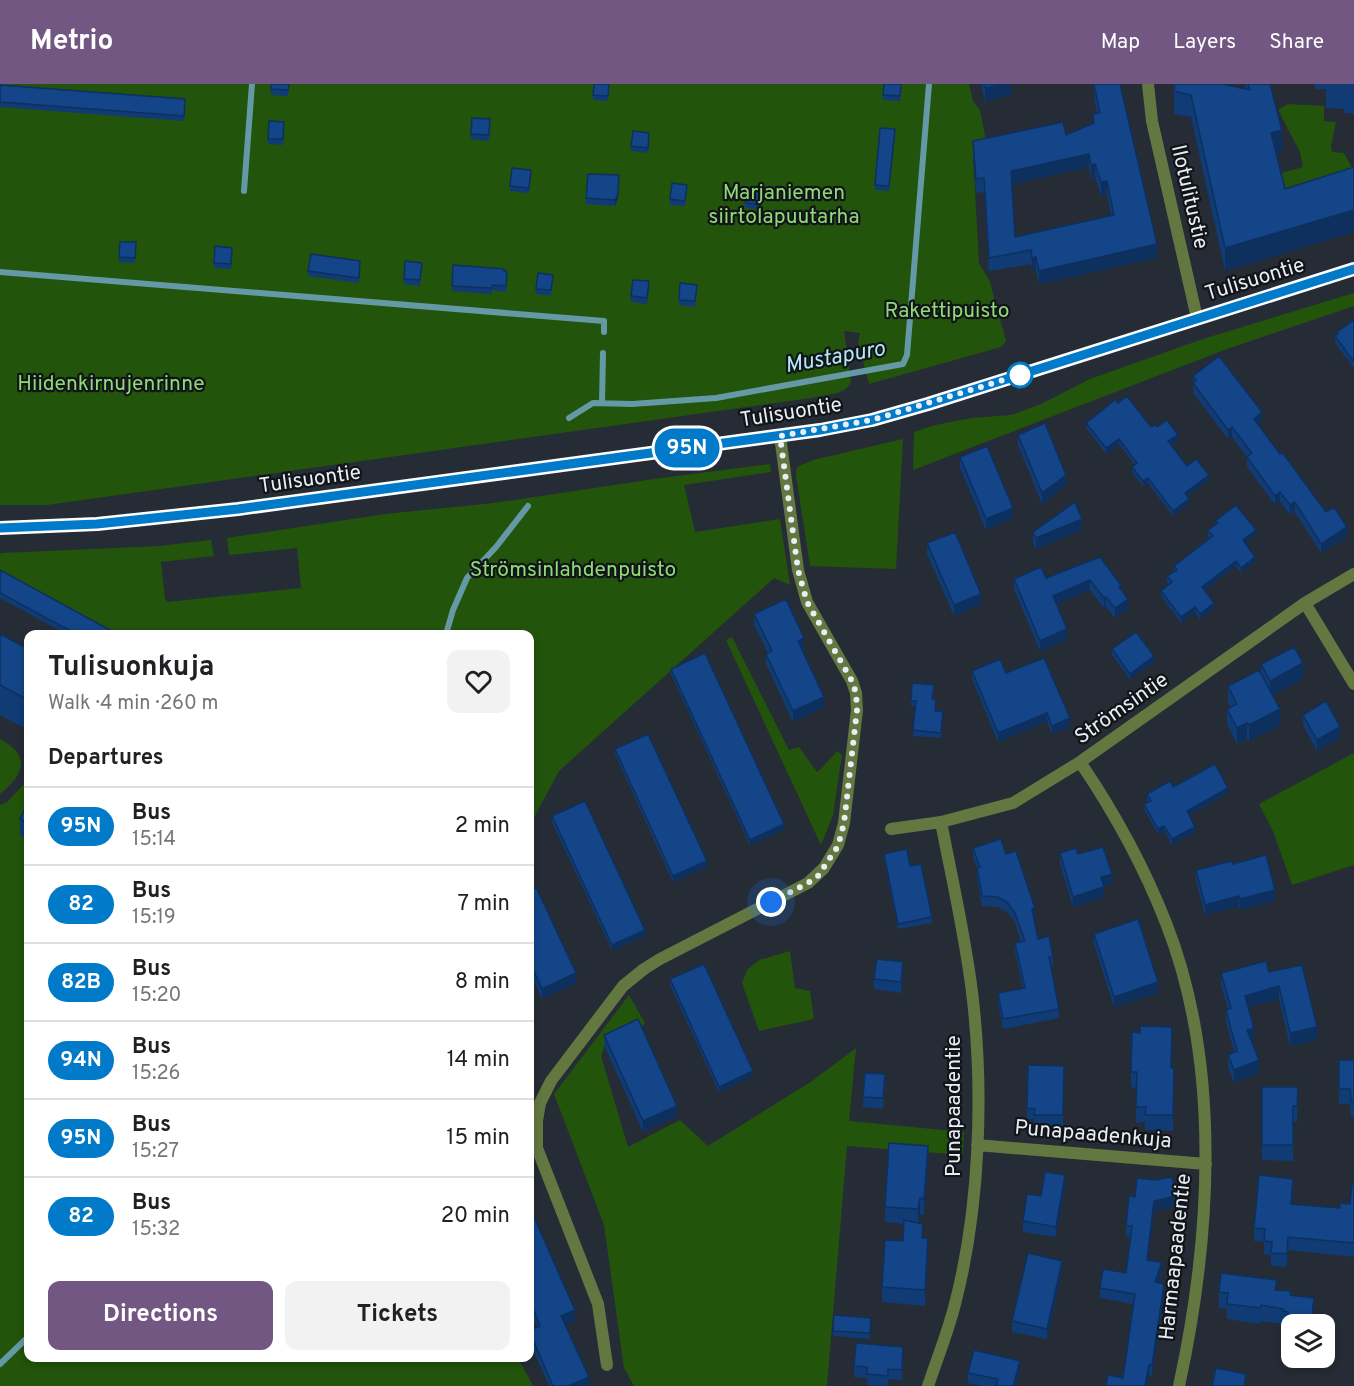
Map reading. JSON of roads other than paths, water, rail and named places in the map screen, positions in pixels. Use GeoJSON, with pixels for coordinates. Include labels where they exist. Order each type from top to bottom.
{"type":"FeatureCollection","features":[{"type":"Feature","properties":{"kind":"main road","name":"Tulisuontie"},"geometry":{"type":"LineString","coordinates":[[0,528],[97,524],[227,510],[780,436],[872,420],[1354,269]]}},
{"type":"Feature","properties":{"kind":"street","name":"Ilotulitustie"},"geometry":{"type":"LineString","coordinates":[[1148,84],[1152,121],[1197,318]]}},
{"type":"Feature","properties":{"kind":"street"},"geometry":{"type":"LineString","coordinates":[[608,1365],[598,1304],[537,1148],[540,1103],[551,1081],[623,986],[660,959],[808,883],[824,868],[838,846],[857,710],[856,693],[852,681],[807,602],[798,570],[780,436]]}},
{"type":"Feature","properties":{"kind":"street","name":"Strömsintie"},"geometry":{"type":"LineString","coordinates":[[891,829],[941,822],[1013,802],[1080,762],[1305,603],[1354,574]]}},
{"type":"Feature","properties":{"kind":"street"},"geometry":{"type":"LineString","coordinates":[[1305,603],[1354,684]]}},
{"type":"Feature","properties":{"kind":"street","name":"Harmaapaadentie"},"geometry":{"type":"LineString","coordinates":[[1080,762],[1124,835],[1167,924],[1182,969],[1202,1074],[1206,1164],[1201,1239],[1193,1306],[1179,1386]]}},
{"type":"Feature","properties":{"kind":"street","name":"Punapaadentie"},"geometry":{"type":"LineString","coordinates":[[928,1386],[944,1340],[961,1277],[971,1210],[978,1105],[972,995],[964,937],[941,822]]}},
{"type":"Feature","properties":{"kind":"street","name":"Punapaadenkuja"},"geometry":{"type":"LineString","coordinates":[[976,1145],[1206,1164]]}},
{"type":"Feature","properties":{"kind":"waterway"},"geometry":{"type":"LineString","coordinates":[[244,191],[252,84]]}},
{"type":"Feature","properties":{"kind":"waterway","name":"Mustapuro"},"geometry":{"type":"LineString","coordinates":[[569,418],[593,403],[632,404],[716,398],[903,364],[907,355],[929,84]]}},
{"type":"Feature","properties":{"kind":"waterway"},"geometry":{"type":"LineString","coordinates":[[0,272],[604,321],[604,332]]}},
{"type":"Feature","properties":{"kind":"waterway"},"geometry":{"type":"LineString","coordinates":[[602,403],[603,353]]}},
{"type":"Feature","properties":{"kind":"waterway","name":"Mustapuro"},"geometry":{"type":"LineString","coordinates":[[447,630],[467,578],[496,547],[528,506]]}},
{"type":"Feature","properties":{"kind":"waterway","name":"Mustapuro"},"geometry":{"type":"LineString","coordinates":[[0,1364],[24,1341]]}},
{"type":"Feature","properties":{"kind":"park label","name":"Marjaniemen siirtolapuutarha"},"geometry":{"type":"Point","coordinates":[784,205]}},
{"type":"Feature","properties":{"kind":"park label","name":"Rakettipuisto"},"geometry":{"type":"Point","coordinates":[947,311]}},
{"type":"Feature","properties":{"kind":"park label","name":"Hiidenkirnujenrinne"},"geometry":{"type":"Point","coordinates":[111,384]}},
{"type":"Feature","properties":{"kind":"park label","name":"Strömsinlahdenpuisto"},"geometry":{"type":"Point","coordinates":[573,570]}}]}
